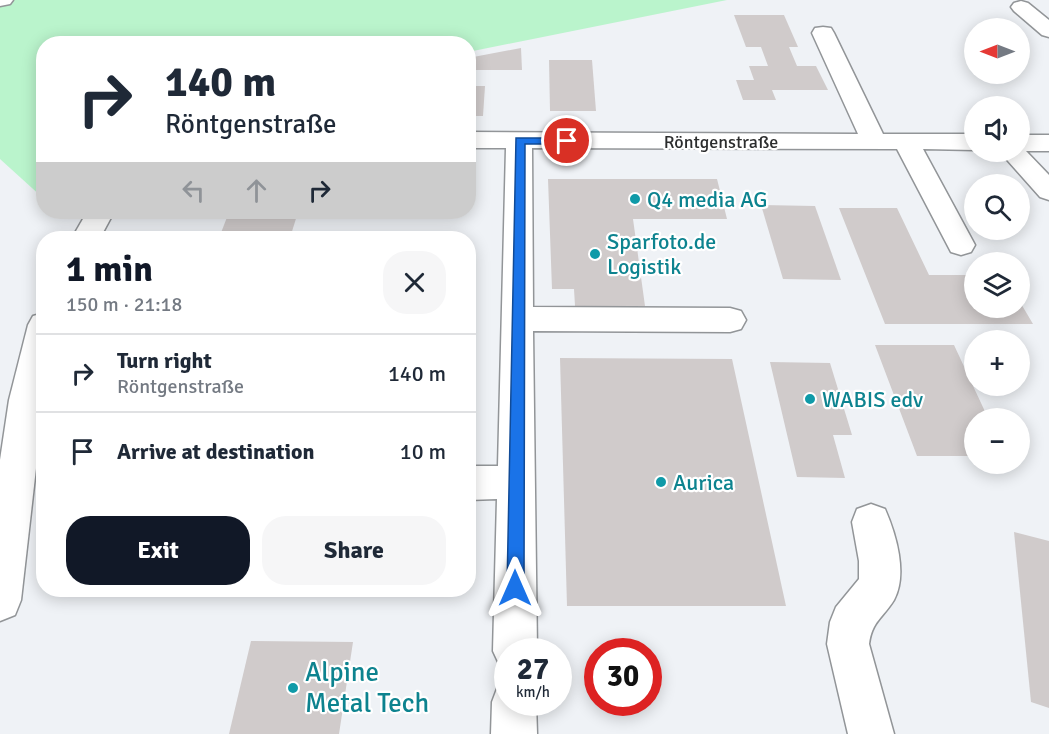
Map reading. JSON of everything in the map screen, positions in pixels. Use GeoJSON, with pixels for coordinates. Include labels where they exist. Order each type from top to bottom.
{"type":"FeatureCollection","features":[{"type":"Feature","properties":{"kind":"street"},"geometry":{"type":"LineString","coordinates":[[1021,8],[1049,31]]}},
{"type":"Feature","properties":{"kind":"street"},"geometry":{"type":"LineString","coordinates":[[823,33],[874,142]]}},
{"type":"Feature","properties":{"kind":"street","name":"Röntgenstraße"},"geometry":{"type":"LineString","coordinates":[[476,140],[964,142]]}},
{"type":"Feature","properties":{"kind":"street"},"geometry":{"type":"LineString","coordinates":[[514,638],[519,141]]}},
{"type":"Feature","properties":{"kind":"street"},"geometry":{"type":"LineString","coordinates":[[906,142],[961,245]]}},
{"type":"Feature","properties":{"kind":"street"},"geometry":{"type":"LineString","coordinates":[[1030,143],[1049,143]]}},
{"type":"Feature","properties":{"kind":"street"},"geometry":{"type":"LineString","coordinates":[[1022,162],[1049,190]]}},
{"type":"Feature","properties":{"kind":"street"},"geometry":{"type":"LineString","coordinates":[[518,319],[730,320]]}},
{"type":"Feature","properties":{"kind":"street"},"geometry":{"type":"LineString","coordinates":[[0,600],[26,400],[36,359]]}},
{"type":"Feature","properties":{"kind":"street"},"geometry":{"type":"LineString","coordinates":[[476,483],[516,482]]}},
{"type":"Feature","properties":{"kind":"street"},"geometry":{"type":"LineString","coordinates":[[871,522],[879,561],[879,586],[851,622],[848,644],[871,734]]}},
{"type":"Feature","properties":{"kind":"street"},"geometry":{"type":"LineString","coordinates":[[514,716],[514,734]]}},
{"type":"Feature","properties":{"kind":"green space"},"geometry":{"type":"Polygon","coordinates":[[[0,0],[727,0],[476,50],[476,36],[36,36],[36,192],[0,159],[0,0]]]}},
{"type":"Feature","properties":{"kind":"building"},"geometry":{"type":"Polygon","coordinates":[[[734,15],[784,15],[798,47],[789,47],[797,66],[816,66],[828,90],[772,90],[776,100],[743,100],[736,80],[754,80],[749,66],[768,66],[761,47],[746,47],[734,15]]]}},
{"type":"Feature","properties":{"kind":"building"},"geometry":{"type":"Polygon","coordinates":[[[521,48],[522,70],[476,70],[476,56],[521,48]]]}},
{"type":"Feature","properties":{"kind":"building"},"geometry":{"type":"Polygon","coordinates":[[[549,60],[592,60],[596,111],[550,111],[549,60]]]}},
{"type":"Feature","properties":{"kind":"building"},"geometry":{"type":"Polygon","coordinates":[[[476,86],[485,86],[483,116],[476,116],[476,86]]]}},
{"type":"Feature","properties":{"kind":"building"},"geometry":{"type":"Polygon","coordinates":[[[548,179],[717,179],[727,219],[633,219],[645,306],[575,306],[574,289],[552,289],[548,179]]]}},
{"type":"Feature","properties":{"kind":"building"},"geometry":{"type":"Polygon","coordinates":[[[761,205],[815,206],[841,280],[783,279],[761,205]]]}},
{"type":"Feature","properties":{"kind":"building"},"geometry":{"type":"Polygon","coordinates":[[[839,208],[897,208],[929,275],[964,275],[964,318],[1029,318],[1033,324],[885,324],[839,208]]]}},
{"type":"Feature","properties":{"kind":"building"},"geometry":{"type":"Polygon","coordinates":[[[226,219],[296,219],[292,231],[222,231],[226,219]]]}},
{"type":"Feature","properties":{"kind":"building"},"geometry":{"type":"Polygon","coordinates":[[[875,345],[954,345],[964,366],[964,396],[978,396],[983,408],[964,408],[964,456],[917,456],[875,345]]]}},
{"type":"Feature","properties":{"kind":"building","name":"Aurica"},"geometry":{"type":"Polygon","coordinates":[[[560,358],[732,359],[786,606],[567,606],[560,358]]]}},
{"type":"Feature","properties":{"kind":"building","name":"WABIS edv"},"geometry":{"type":"Polygon","coordinates":[[[770,362],[830,363],[852,435],[833,435],[845,478],[797,477],[770,362]]]}},
{"type":"Feature","properties":{"kind":"building"},"geometry":{"type":"Polygon","coordinates":[[[1014,532],[1049,541],[1049,708],[1031,702],[1014,532]]]}},
{"type":"Feature","properties":{"kind":"building","name":"Alpine Metal Tech"},"geometry":{"type":"Polygon","coordinates":[[[251,641],[353,642],[339,734],[229,734],[251,641]]]}},
{"type":"Feature","properties":{"kind":"place","name":"Q4 media AG"},"geometry":{"type":"Point","coordinates":[635,199]}},
{"type":"Feature","properties":{"kind":"place","name":"Sparfoto.de Logistik"},"geometry":{"type":"Point","coordinates":[595,254]}},
{"type":"Feature","properties":{"kind":"place","name":"WABIS edv"},"geometry":{"type":"Point","coordinates":[810,399]}},
{"type":"Feature","properties":{"kind":"place","name":"Aurica"},"geometry":{"type":"Point","coordinates":[661,482]}},
{"type":"Feature","properties":{"kind":"place","name":"Alpine Metal Tech"},"geometry":{"type":"Point","coordinates":[293,688]}},
{"type":"Feature","properties":{"kind":"route"},"geometry":{"type":"LineString","coordinates":[[515,588],[519,141],[567,141]]}}]}
